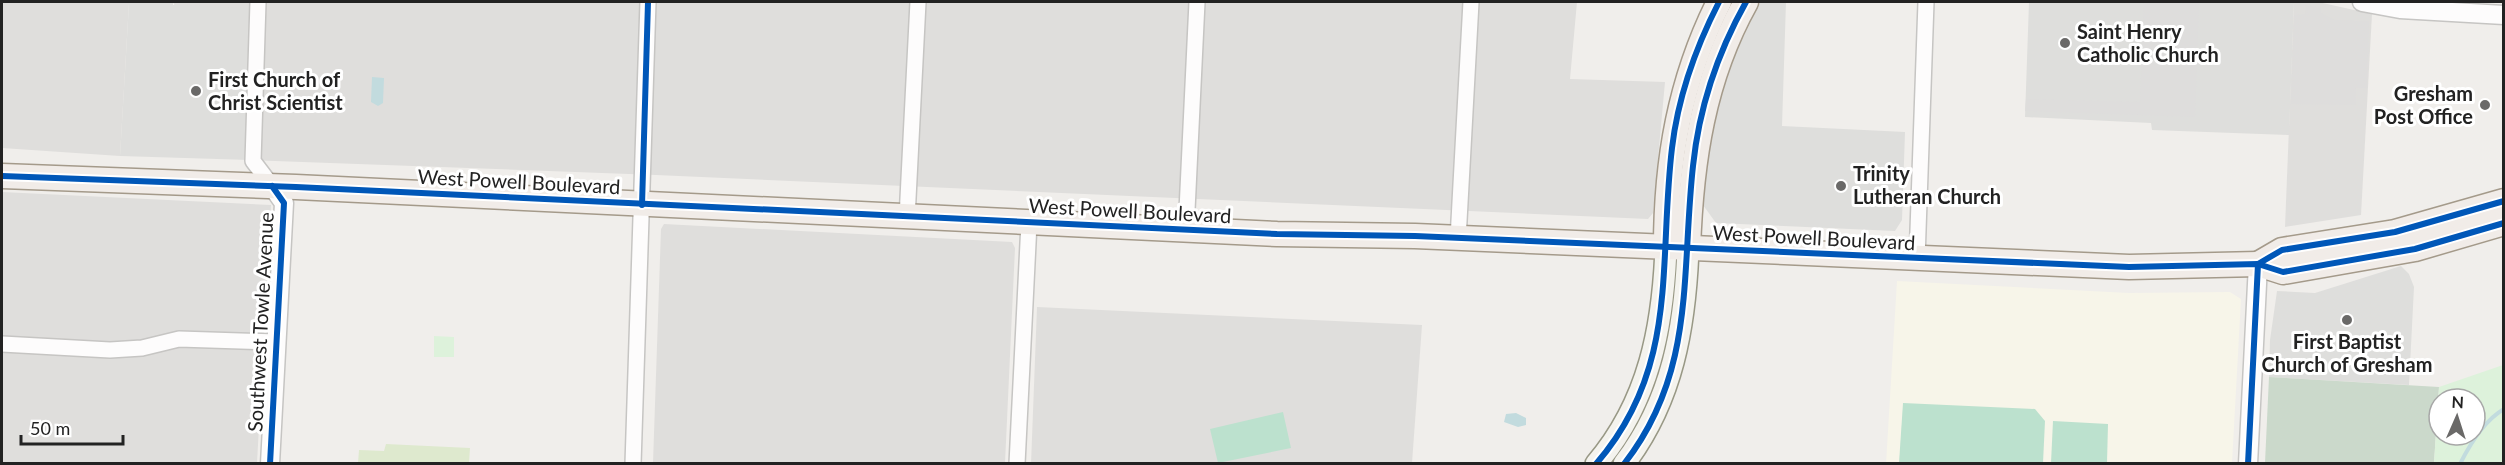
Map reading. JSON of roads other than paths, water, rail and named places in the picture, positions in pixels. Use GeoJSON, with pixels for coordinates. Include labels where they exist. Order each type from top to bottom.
{"type":"FeatureCollection","features":[{"type":"Feature","properties":{"kind":"main road"},"geometry":{"type":"LineString","coordinates":[[1624,464],[1653,418],[1670,379],[1683,318],[1668,181],[1678,112],[1696,55],[1719,2]]}},
{"type":"Feature","properties":{"kind":"main road"},"geometry":{"type":"LineString","coordinates":[[1596,464],[1630,414],[1653,356],[1663,302],[1677,248],[1704,104],[1723,49],[1746,2]]}},
{"type":"Feature","properties":{"kind":"main road","name":"West Powell Boulevard"},"geometry":{"type":"LineString","coordinates":[[2,176],[272,186],[1186,231],[1458,239],[2129,267],[2258,264],[2283,272],[2415,249],[2504,223]]}},
{"type":"Feature","properties":{"kind":"main road","name":"West Powell Boulevard"},"geometry":{"type":"LineString","coordinates":[[2258,264],[2282,250],[2395,232],[2504,201]]}},
{"type":"Feature","properties":{"kind":"street"},"geometry":{"type":"LineString","coordinates":[[258,2],[253,161],[272,186]]}},
{"type":"Feature","properties":{"kind":"street"},"geometry":{"type":"LineString","coordinates":[[633,464],[648,2]]}},
{"type":"Feature","properties":{"kind":"street"},"geometry":{"type":"LineString","coordinates":[[907,218],[918,2]]}},
{"type":"Feature","properties":{"kind":"street"},"geometry":{"type":"LineString","coordinates":[[1186,231],[1197,2]]}},
{"type":"Feature","properties":{"kind":"street"},"geometry":{"type":"LineString","coordinates":[[1458,239],[1471,2]]}},
{"type":"Feature","properties":{"kind":"street"},"geometry":{"type":"LineString","coordinates":[[1917,259],[1926,2]]}},
{"type":"Feature","properties":{"kind":"street"},"geometry":{"type":"LineString","coordinates":[[2362,2],[2400,9],[2504,15]]}},
{"type":"Feature","properties":{"kind":"street","name":"Southwest Towle Avenue"},"geometry":{"type":"LineString","coordinates":[[270,464],[284,203],[272,186]]}},
{"type":"Feature","properties":{"kind":"street"},"geometry":{"type":"LineString","coordinates":[[1017,464],[1029,223]]}},
{"type":"Feature","properties":{"kind":"street"},"geometry":{"type":"LineString","coordinates":[[2247,464],[2258,264]]}},
{"type":"Feature","properties":{"kind":"street"},"geometry":{"type":"LineString","coordinates":[[2,344],[110,350],[142,348],[179,339],[276,342]]}},
{"type":"Feature","properties":{"kind":"water"},"geometry":{"type":"Polygon","coordinates":[[[372,77],[384,78],[383,103],[378,106],[371,102],[372,77]]]}},
{"type":"Feature","properties":{"kind":"water"},"geometry":{"type":"Polygon","coordinates":[[[1516,413],[1526,418],[1526,425],[1518,427],[1504,422],[1506,414],[1516,413]]]}},
{"type":"Feature","properties":{"kind":"waterway"},"geometry":{"type":"LineString","coordinates":[[2460,464],[2479,433],[2504,409]]}},
{"type":"Feature","properties":{"kind":"place","name":"Saint Henry Catholic Church"},"geometry":{"type":"Point","coordinates":[2065,43]}},
{"type":"Feature","properties":{"kind":"place","name":"First Church of Christ Scientist"},"geometry":{"type":"Point","coordinates":[196,91]}},
{"type":"Feature","properties":{"kind":"place","name":"Gresham Post Office"},"geometry":{"type":"Point","coordinates":[2485,105]}},
{"type":"Feature","properties":{"kind":"place","name":"Trinity Lutheran Church"},"geometry":{"type":"Point","coordinates":[1841,186]}},
{"type":"Feature","properties":{"kind":"place","name":"First Baptist Church of Gresham"},"geometry":{"type":"Point","coordinates":[2347,320]}}]}
